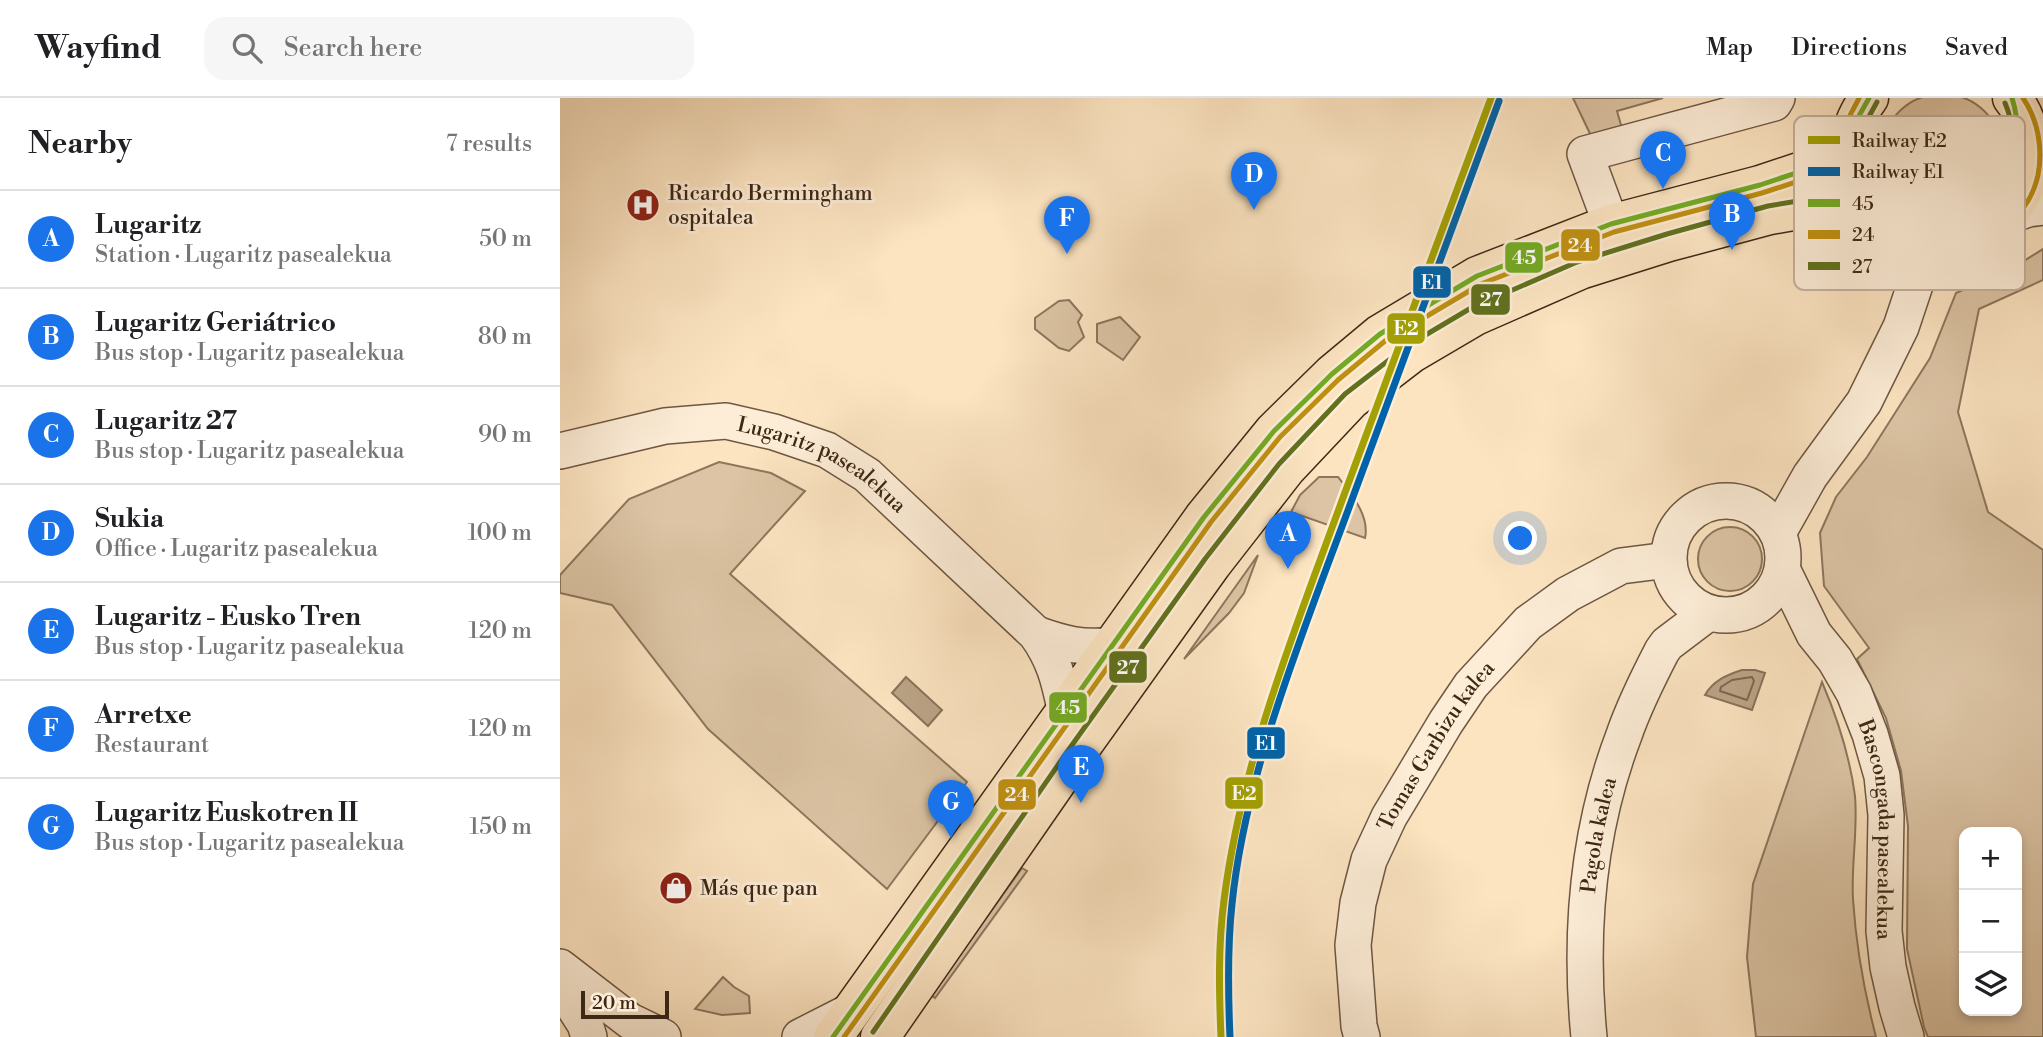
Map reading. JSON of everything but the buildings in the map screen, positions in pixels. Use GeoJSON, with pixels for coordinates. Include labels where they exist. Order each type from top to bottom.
{"type":"FeatureCollection","features":[{"type":"Feature","properties":{"kind":"main road"},"geometry":{"type":"LineString","coordinates":[[1858,116],[1870,98]]}},
{"type":"Feature","properties":{"kind":"main road"},"geometry":{"type":"LineString","coordinates":[[2012,98],[2023,116]]}},
{"type":"Feature","properties":{"kind":"main road"},"geometry":{"type":"LineString","coordinates":[[2025,120],[2036,143],[2025,186]]}},
{"type":"Feature","properties":{"kind":"main road"},"geometry":{"type":"LineString","coordinates":[[843,1023],[1204,517],[1273,431],[1332,374],[1380,334],[1477,276],[1611,224],[1794,174]]}},
{"type":"Feature","properties":{"kind":"main road"},"geometry":{"type":"LineString","coordinates":[[880,1037],[1212,564],[1286,469],[1352,400],[1412,353],[1475,316],[1580,270],[1668,242],[1794,211]]}},
{"type":"Feature","properties":{"kind":"street"},"geometry":{"type":"LineString","coordinates":[[1611,224],[1585,154],[1774,103],[1777,98]]}},
{"type":"Feature","properties":{"kind":"street"},"geometry":{"type":"LineString","coordinates":[[2025,210],[2043,207]]}},
{"type":"Feature","properties":{"kind":"street"},"geometry":{"type":"LineString","coordinates":[[1779,533],[1810,476],[1864,402],[1901,327],[1913,290]]}},
{"type":"Feature","properties":{"kind":"street","name":"Lugaritz pasealekua"},"geometry":{"type":"LineString","coordinates":[[560,451],[665,426],[726,421],[774,432],[827,450],[867,475],[1037,634]]}},
{"type":"Feature","properties":{"kind":"street"},"geometry":{"type":"LineString","coordinates":[[1751,506],[1810,476]]}},
{"type":"Feature","properties":{"kind":"street"},"geometry":{"type":"LineString","coordinates":[[1732,501],[1751,506],[1767,517],[1779,533],[1784,551],[1783,571],[1775,589],[1762,603],[1746,613],[1727,616],[1708,613],[1691,604],[1679,592],[1671,577],[1668,560],[1671,541],[1680,523],[1695,510],[1712,502],[1732,501]]}},
{"type":"Feature","properties":{"kind":"street","name":"Tomas Garbizu kalea"},"geometry":{"type":"LineString","coordinates":[[1362,1037],[1353,945],[1358,903],[1369,860],[1389,817],[1446,722],[1471,685],[1528,623],[1568,594],[1621,566],[1668,560]]}},
{"type":"Feature","properties":{"kind":"street","name":"Bascongada pasealekua"},"geometry":{"type":"LineString","coordinates":[[1783,571],[1814,634],[1835,660],[1854,693],[1871,734],[1882,776],[1886,815],[1884,931],[1891,981],[1906,1037]]}},
{"type":"Feature","properties":{"kind":"street","name":"Pagola kalea"},"geometry":{"type":"LineString","coordinates":[[1589,1037],[1584,951],[1590,862],[1609,779],[1624,733],[1667,644],[1679,592]]}},
{"type":"Feature","properties":{"kind":"street","name":"Pagola kalea"},"geometry":{"type":"LineString","coordinates":[[1667,644],[1708,613]]}},
{"type":"Feature","properties":{"kind":"street","name":"Bascongada pasealekua"},"geometry":{"type":"LineString","coordinates":[[1746,613],[1768,615],[1814,634]]}},
{"type":"Feature","properties":{"kind":"street"},"geometry":{"type":"LineString","coordinates":[[1037,634],[1055,641],[1090,648],[1112,645]]}},
{"type":"Feature","properties":{"kind":"street"},"geometry":{"type":"LineString","coordinates":[[1037,634],[1056,668],[1065,709]]}},
{"type":"Feature","properties":{"kind":"street"},"geometry":{"type":"LineString","coordinates":[[560,967],[575,987],[627,1032],[663,1037]]}},
{"type":"Feature","properties":{"kind":"street"},"geometry":{"type":"LineString","coordinates":[[575,987],[589,1037]]}},
{"type":"Feature","properties":{"kind":"street"},"geometry":{"type":"LineString","coordinates":[[800,1037],[843,1023]]}},
{"type":"Feature","properties":{"kind":"shaded area"},"geometry":{"type":"Polygon","coordinates":[[[1942,94],[1965,99],[1989,116],[1895,116],[1908,104],[1930,95],[1942,94]]]}},
{"type":"Feature","properties":{"kind":"shaded area"},"geometry":{"type":"Polygon","coordinates":[[[1573,98],[1663,98],[1617,111],[1623,132],[1593,140],[1573,98]]]}},
{"type":"Feature","properties":{"kind":"shaded area"},"geometry":{"type":"Polygon","coordinates":[[[2043,249],[2043,280],[2025,288],[2025,260],[2043,249]]]}},
{"type":"Feature","properties":{"kind":"shaded area"},"geometry":{"type":"Polygon","coordinates":[[[1963,290],[2021,290],[1979,309],[1958,412],[1988,512],[2043,550],[2043,1037],[1928,1037],[1907,949],[1908,826],[1901,771],[1886,718],[1857,659],[1869,648],[1824,586],[1820,533],[1836,497],[1867,457],[1930,358],[1956,293],[1963,290]]]}},
{"type":"Feature","properties":{"kind":"shaded area"},"geometry":{"type":"Polygon","coordinates":[[[1069,300],[1082,315],[1078,322],[1084,337],[1069,351],[1059,348],[1035,329],[1035,318],[1059,301],[1069,300]]]}},
{"type":"Feature","properties":{"kind":"shaded area"},"geometry":{"type":"Polygon","coordinates":[[[1120,317],[1140,337],[1123,360],[1097,342],[1097,324],[1120,317]]]}},
{"type":"Feature","properties":{"kind":"shaded area"},"geometry":{"type":"Polygon","coordinates":[[[719,462],[771,473],[805,491],[730,574],[967,782],[887,889],[708,729],[612,605],[560,593],[560,575],[629,499],[719,462]]]}},
{"type":"Feature","properties":{"kind":"shaded area"},"geometry":{"type":"Polygon","coordinates":[[[1319,477],[1338,477],[1348,490],[1365,521],[1365,538],[1291,512],[1300,495],[1319,477]]]}},
{"type":"Feature","properties":{"kind":"shaded area"},"geometry":{"type":"Polygon","coordinates":[[[1730,527],[1748,533],[1756,541],[1762,559],[1756,577],[1748,585],[1730,591],[1712,585],[1704,577],[1698,559],[1704,541],[1712,533],[1730,527]]]}},
{"type":"Feature","properties":{"kind":"shaded area"},"geometry":{"type":"Polygon","coordinates":[[[1258,555],[1244,593],[1229,613],[1184,659],[1258,555]]]}},
{"type":"Feature","properties":{"kind":"shaded area"},"geometry":{"type":"Polygon","coordinates":[[[1822,682],[1842,738],[1855,796],[1854,917],[1861,968],[1876,1037],[1756,1037],[1747,957],[1753,884],[1822,682]]]}},
{"type":"Feature","properties":{"kind":"shaded area"},"geometry":{"type":"Polygon","coordinates":[[[1022,868],[1027,871],[935,998],[931,995],[1022,868]]]}},
{"type":"Feature","properties":{"kind":"shaded area"},"geometry":{"type":"Polygon","coordinates":[[[723,977],[749,996],[750,1013],[722,1015],[695,1009],[723,977]]]}},
{"type":"Feature","properties":{"kind":"water"},"geometry":{"type":"Polygon","coordinates":[[[1742,670],[1765,673],[1752,710],[1705,695],[1721,679],[1742,670]]]}},
{"type":"Feature","properties":{"kind":"water"},"geometry":{"type":"Polygon","coordinates":[[[906,677],[942,710],[928,726],[892,693],[906,677]]]}},
{"type":"Feature","properties":{"kind":"rail line","name":"E2"},"geometry":{"type":"LineString","coordinates":[[1221,1037],[1220,968],[1224,900],[1232,848],[1257,745],[1308,594],[1491,98]]}},
{"type":"Feature","properties":{"kind":"rail line","name":"E1"},"geometry":{"type":"LineString","coordinates":[[1230,1037],[1228,970],[1232,904],[1239,852],[1264,748],[1298,644],[1499,101]]}},
{"type":"Feature","properties":{"kind":"transit line","name":"24"},"geometry":{"type":"LineString","coordinates":[[1850,116],[1859,98]]}},
{"type":"Feature","properties":{"kind":"transit line","name":"45"},"geometry":{"type":"LineString","coordinates":[[1860,116],[1869,98]]}},
{"type":"Feature","properties":{"kind":"transit line","name":"45"},"geometry":{"type":"LineString","coordinates":[[2012,98],[2015,116]]}},
{"type":"Feature","properties":{"kind":"transit line","name":"24"},"geometry":{"type":"LineString","coordinates":[[2023,98],[2036,125],[2040,155],[2038,175],[2025,205]]}},
{"type":"Feature","properties":{"kind":"transit line","name":"27"},"geometry":{"type":"LineString","coordinates":[[1870,116],[1877,102]]}},
{"type":"Feature","properties":{"kind":"transit line","name":"27"},"geometry":{"type":"LineString","coordinates":[[2005,103],[2008,116]]}},
{"type":"Feature","properties":{"kind":"transit line","name":"45"},"geometry":{"type":"LineString","coordinates":[[833,1037],[1204,517],[1274,431],[1332,374],[1380,334],[1477,276],[1611,224],[1794,174]]}},
{"type":"Feature","properties":{"kind":"transit line","name":"24"},"geometry":{"type":"LineString","coordinates":[[844,1037],[1211,522],[1280,437],[1338,380],[1385,341],[1481,284],[1614,232],[1794,183]]}},
{"type":"Feature","properties":{"kind":"transit line","name":"27"},"geometry":{"type":"LineString","coordinates":[[873,1032],[1205,559],[1279,464],[1345,394],[1407,346],[1471,308],[1577,262],[1667,234],[1768,206],[1794,202]]}},
{"type":"Feature","properties":{"kind":"place","name":"Lugaritz 27"},"geometry":{"type":"Point","coordinates":[1663,189]}},
{"type":"Feature","properties":{"kind":"place","name":"Ricardo Bermingham ospitalea"},"geometry":{"type":"Point","coordinates":[643,205]}},
{"type":"Feature","properties":{"kind":"place","name":"Sukia"},"geometry":{"type":"Point","coordinates":[1254,210]}},
{"type":"Feature","properties":{"kind":"place","name":"Lugaritz Geriátrico"},"geometry":{"type":"Point","coordinates":[1732,250]}},
{"type":"Feature","properties":{"kind":"place","name":"Arretxe"},"geometry":{"type":"Point","coordinates":[1067,254]}},
{"type":"Feature","properties":{"kind":"place","name":"Lugaritz"},"geometry":{"type":"Point","coordinates":[1288,569]}},
{"type":"Feature","properties":{"kind":"place","name":"Lugaritz - Eusko Tren"},"geometry":{"type":"Point","coordinates":[1081,803]}},
{"type":"Feature","properties":{"kind":"place","name":"Lugaritz Euskotren II"},"geometry":{"type":"Point","coordinates":[951,838]}},
{"type":"Feature","properties":{"kind":"place","name":"Más que pan"},"geometry":{"type":"Point","coordinates":[676,888]}}]}
